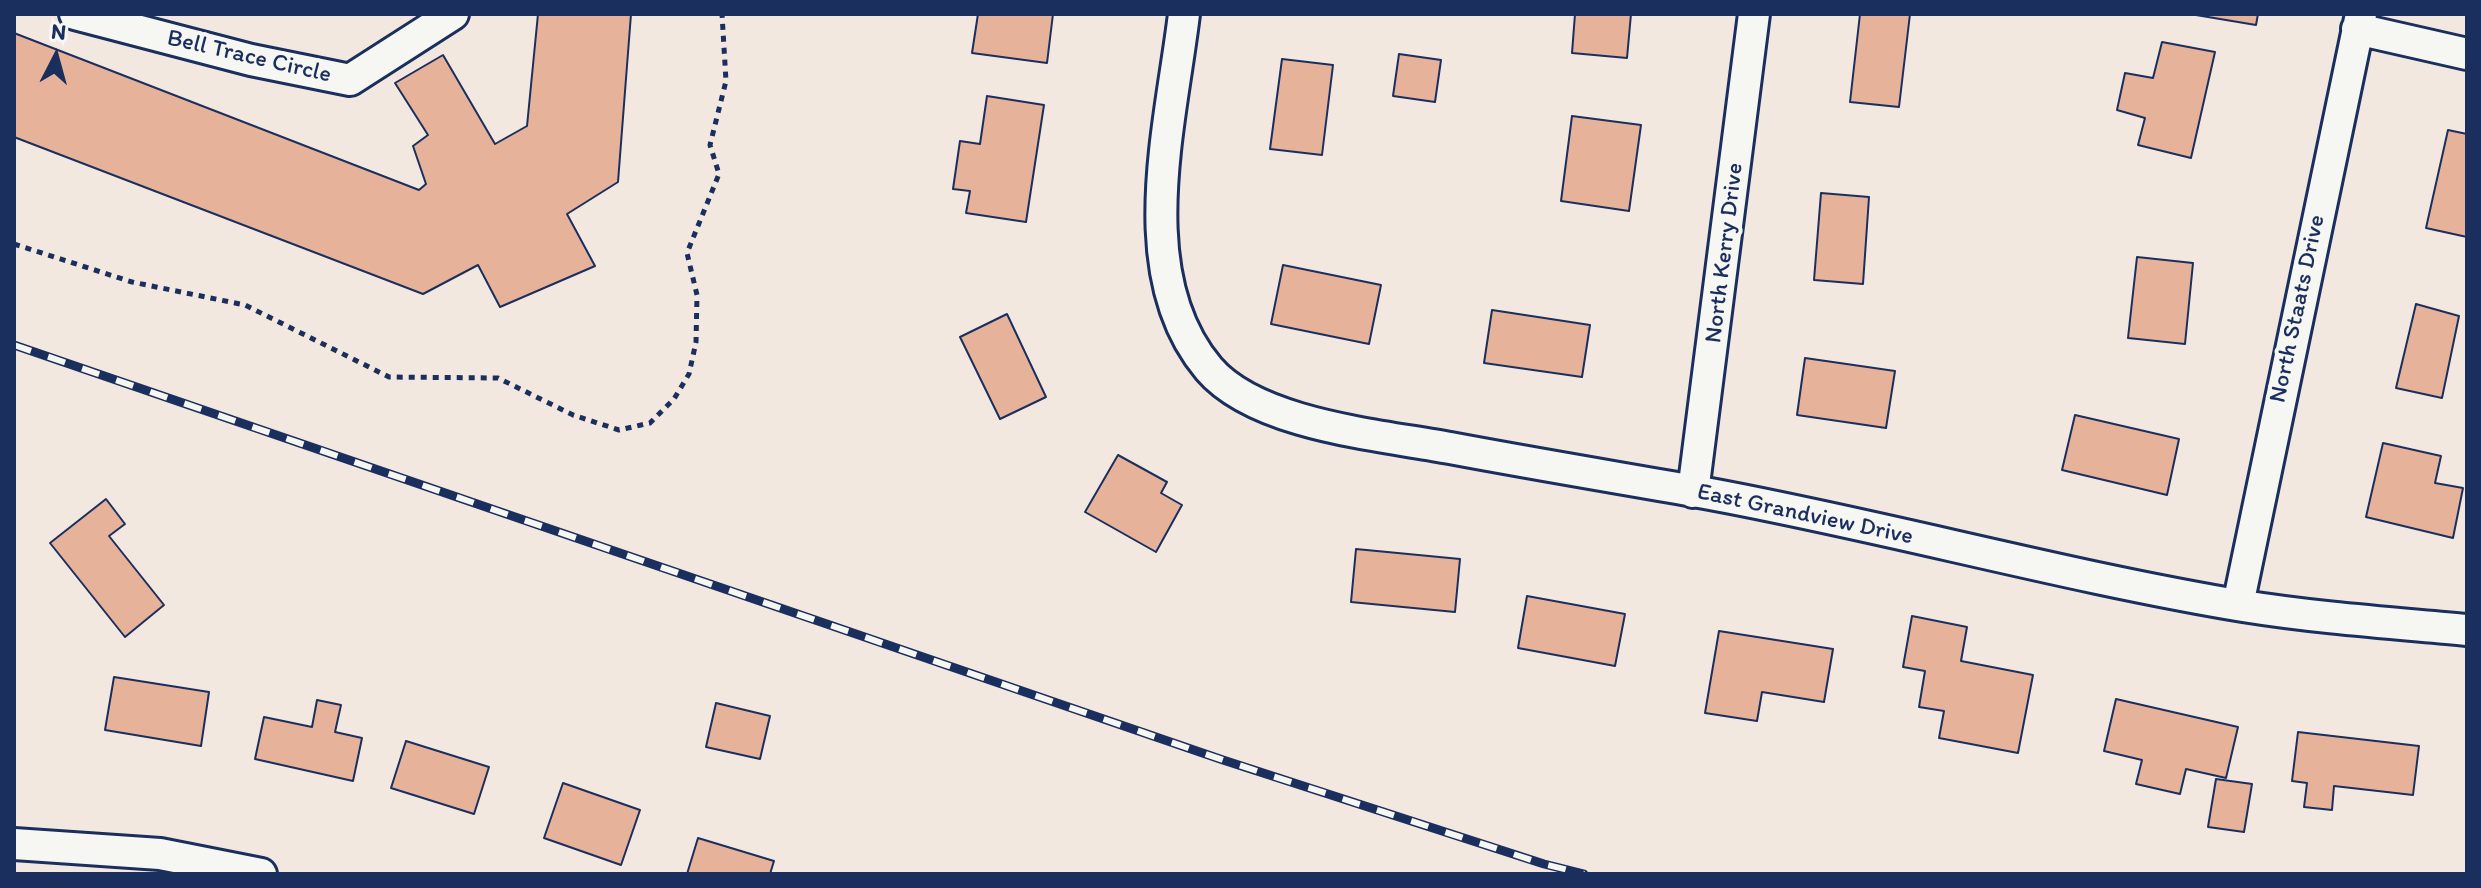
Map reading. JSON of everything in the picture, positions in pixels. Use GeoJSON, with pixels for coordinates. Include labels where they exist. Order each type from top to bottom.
{"type":"FeatureCollection","features":[{"type":"Feature","properties":{"kind":"street","name":"Bell Trace Circle"},"geometry":{"type":"LineString","coordinates":[[75,14],[251,60],[350,80],[453,14]]}},
{"type":"Feature","properties":{"kind":"street","name":"East Grandview Drive"},"geometry":{"type":"LineString","coordinates":[[1184,14],[1165,163],[1161,244],[1167,282],[1194,350],[1223,383],[1272,408],[1326,425],[1693,492],[2238,605],[2348,620],[2467,630]]}},
{"type":"Feature","properties":{"kind":"street","name":"North Kerry Drive"},"geometry":{"type":"LineString","coordinates":[[1693,492],[1754,14]]}},
{"type":"Feature","properties":{"kind":"street"},"geometry":{"type":"LineString","coordinates":[[2359,22],[2467,54]]}},
{"type":"Feature","properties":{"kind":"street","name":"North Staats Drive"},"geometry":{"type":"LineString","coordinates":[[2238,605],[2359,22]]}},
{"type":"Feature","properties":{"kind":"street"},"geometry":{"type":"LineString","coordinates":[[14,844],[131,850],[261,874]]}},
{"type":"Feature","properties":{"kind":"path"},"geometry":{"type":"LineString","coordinates":[[14,244],[132,282],[245,305],[389,377],[498,378],[573,415],[619,430],[650,423],[674,399],[689,374],[696,342],[697,295],[687,253],[719,174],[710,145],[726,81],[722,14]]}},
{"type":"Feature","properties":{"kind":"building"},"geometry":{"type":"Polygon","coordinates":[[[538,14],[631,14],[618,182],[567,214],[595,266],[500,307],[478,265],[423,294],[14,137],[14,33],[419,190],[426,184],[413,146],[428,135],[395,83],[443,55],[495,144],[527,126],[538,14]]]}},
{"type":"Feature","properties":{"kind":"building"},"geometry":{"type":"Polygon","coordinates":[[[978,14],[1053,14],[1047,63],[972,53],[978,14]]]}},
{"type":"Feature","properties":{"kind":"building"},"geometry":{"type":"Polygon","coordinates":[[[1575,14],[1631,14],[1627,58],[1572,53],[1575,14]]]}},
{"type":"Feature","properties":{"kind":"building"},"geometry":{"type":"Polygon","coordinates":[[[1860,14],[1910,14],[1899,107],[1850,102],[1860,14]]]}},
{"type":"Feature","properties":{"kind":"building"},"geometry":{"type":"Polygon","coordinates":[[[2190,14],[2258,14],[2256,25],[2190,14]]]}},
{"type":"Feature","properties":{"kind":"building"},"geometry":{"type":"Polygon","coordinates":[[[2162,42],[2215,52],[2191,158],[2138,145],[2145,118],[2117,110],[2125,73],[2153,78],[2162,42]]]}},
{"type":"Feature","properties":{"kind":"building"},"geometry":{"type":"Polygon","coordinates":[[[1399,54],[1441,60],[1435,102],[1393,96],[1399,54]]]}},
{"type":"Feature","properties":{"kind":"building"},"geometry":{"type":"Polygon","coordinates":[[[1282,59],[1333,65],[1322,155],[1270,149],[1282,59]]]}},
{"type":"Feature","properties":{"kind":"building"},"geometry":{"type":"Polygon","coordinates":[[[987,96],[1044,105],[1026,222],[966,213],[970,191],[953,189],[960,141],[980,144],[987,96]]]}},
{"type":"Feature","properties":{"kind":"building"},"geometry":{"type":"Polygon","coordinates":[[[1572,116],[1641,125],[1629,211],[1561,201],[1572,116]]]}},
{"type":"Feature","properties":{"kind":"building"},"geometry":{"type":"Polygon","coordinates":[[[2448,130],[2467,134],[2467,237],[2426,228],[2448,130]]]}},
{"type":"Feature","properties":{"kind":"building"},"geometry":{"type":"Polygon","coordinates":[[[1821,193],[1869,197],[1863,284],[1814,280],[1821,193]]]}},
{"type":"Feature","properties":{"kind":"building"},"geometry":{"type":"Polygon","coordinates":[[[2137,257],[2193,263],[2185,344],[2128,338],[2137,257]]]}},
{"type":"Feature","properties":{"kind":"building"},"geometry":{"type":"Polygon","coordinates":[[[1283,265],[1381,285],[1369,344],[1271,324],[1283,265]]]}},
{"type":"Feature","properties":{"kind":"building"},"geometry":{"type":"Polygon","coordinates":[[[2416,304],[2459,316],[2442,398],[2396,388],[2416,304]]]}},
{"type":"Feature","properties":{"kind":"building"},"geometry":{"type":"Polygon","coordinates":[[[1492,310],[1590,325],[1582,377],[1484,363],[1492,310]]]}},
{"type":"Feature","properties":{"kind":"building"},"geometry":{"type":"Polygon","coordinates":[[[1007,314],[1046,397],[1000,419],[960,337],[1007,314]]]}},
{"type":"Feature","properties":{"kind":"building"},"geometry":{"type":"Polygon","coordinates":[[[1805,358],[1895,371],[1886,428],[1797,415],[1805,358]]]}},
{"type":"Feature","properties":{"kind":"building"},"geometry":{"type":"Polygon","coordinates":[[[2075,415],[2179,439],[2167,495],[2062,470],[2075,415]]]}},
{"type":"Feature","properties":{"kind":"building"},"geometry":{"type":"Polygon","coordinates":[[[2383,443],[2441,456],[2435,483],[2463,488],[2453,538],[2366,517],[2383,443]]]}},
{"type":"Feature","properties":{"kind":"building"},"geometry":{"type":"Polygon","coordinates":[[[1118,455],[1167,482],[1161,493],[1182,505],[1156,552],[1085,512],[1118,455]]]}},
{"type":"Feature","properties":{"kind":"building"},"geometry":{"type":"Polygon","coordinates":[[[106,499],[125,524],[109,536],[164,605],[125,637],[50,543],[106,499]]]}},
{"type":"Feature","properties":{"kind":"building"},"geometry":{"type":"Polygon","coordinates":[[[1356,549],[1460,559],[1455,612],[1351,602],[1356,549]]]}},
{"type":"Feature","properties":{"kind":"building"},"geometry":{"type":"Polygon","coordinates":[[[1527,596],[1625,614],[1615,666],[1518,648],[1527,596]]]}},
{"type":"Feature","properties":{"kind":"building"},"geometry":{"type":"Polygon","coordinates":[[[1912,616],[1967,627],[1961,661],[2033,675],[2018,753],[1939,738],[1944,711],[1919,707],[1925,671],[1903,667],[1912,616]]]}},
{"type":"Feature","properties":{"kind":"building"},"geometry":{"type":"Polygon","coordinates":[[[1719,631],[1833,649],[1824,702],[1762,692],[1757,721],[1705,713],[1719,631]]]}},
{"type":"Feature","properties":{"kind":"building"},"geometry":{"type":"Polygon","coordinates":[[[114,677],[209,692],[201,746],[105,730],[114,677]]]}},
{"type":"Feature","properties":{"kind":"building"},"geometry":{"type":"Polygon","coordinates":[[[2116,699],[2238,727],[2226,778],[2186,769],[2180,794],[2136,784],[2142,760],[2104,751],[2116,699]]]}},
{"type":"Feature","properties":{"kind":"building"},"geometry":{"type":"Polygon","coordinates":[[[317,700],[341,705],[335,732],[362,738],[353,781],[255,759],[264,717],[312,727],[317,700]]]}},
{"type":"Feature","properties":{"kind":"building"},"geometry":{"type":"Polygon","coordinates":[[[716,703],[770,716],[760,759],[706,747],[716,703]]]}},
{"type":"Feature","properties":{"kind":"building"},"geometry":{"type":"Polygon","coordinates":[[[2298,732],[2419,746],[2413,795],[2334,786],[2332,810],[2304,807],[2307,783],[2292,781],[2298,732]]]}},
{"type":"Feature","properties":{"kind":"building"},"geometry":{"type":"Polygon","coordinates":[[[406,741],[489,767],[474,814],[391,788],[406,741]]]}},
{"type":"Feature","properties":{"kind":"building"},"geometry":{"type":"Polygon","coordinates":[[[2216,779],[2252,784],[2244,832],[2208,827],[2216,779]]]}},
{"type":"Feature","properties":{"kind":"building"},"geometry":{"type":"Polygon","coordinates":[[[563,783],[640,810],[621,865],[544,838],[563,783]]]}},
{"type":"Feature","properties":{"kind":"building"},"geometry":{"type":"Polygon","coordinates":[[[698,838],[774,861],[770,874],[687,874],[698,838]]]}},
{"type":"Feature","properties":{"kind":"railway"},"geometry":{"type":"LineString","coordinates":[[14,345],[1223,760],[1544,864],[1584,874]]}}]}
